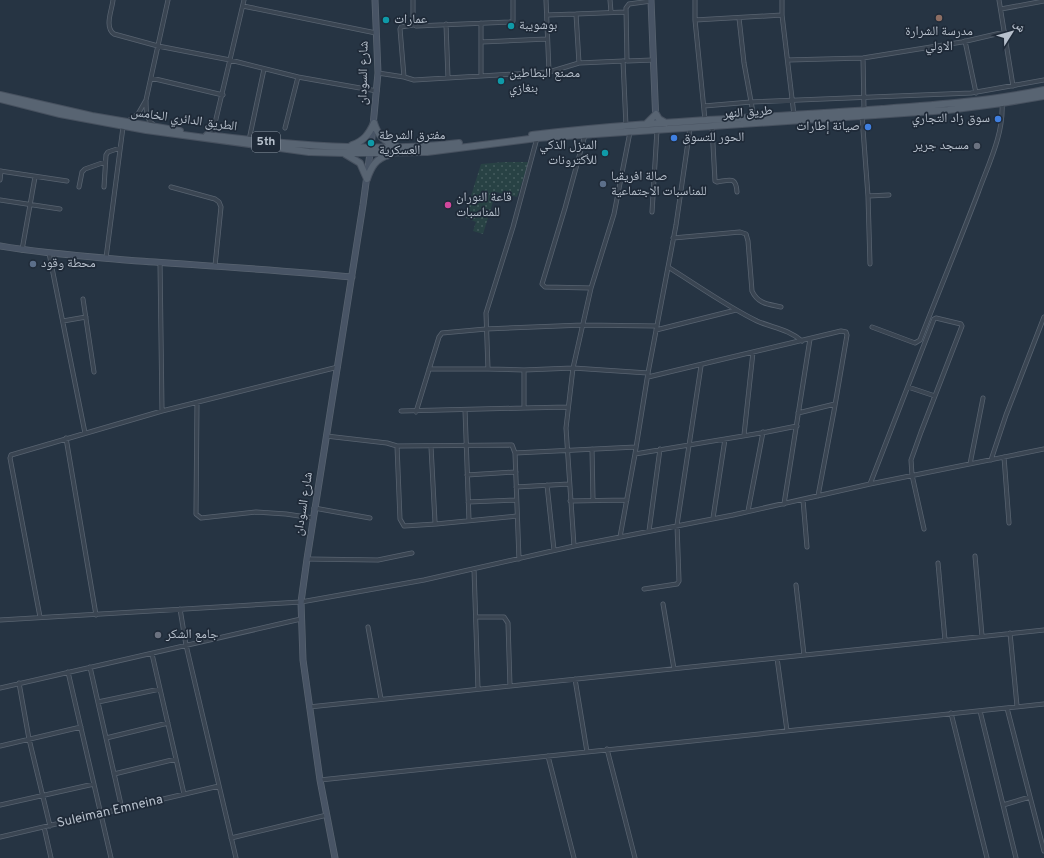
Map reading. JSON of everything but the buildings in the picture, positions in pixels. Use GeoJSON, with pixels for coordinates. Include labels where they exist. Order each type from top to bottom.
{"type":"FeatureCollection","features":[{"type":"Feature","properties":{"kind":"main road","name":"شارع السودان"},"geometry":{"type":"LineString","coordinates":[[335,858],[320,780],[309,707],[303,660],[301,602],[314,508],[338,367],[371,150],[378,73],[375,0]]}},
{"type":"Feature","properties":{"kind":"main road"},"geometry":{"type":"LineString","coordinates":[[651,1],[656,127]]}},
{"type":"Feature","properties":{"kind":"main road","name":"طريق النهر"},"geometry":{"type":"LineString","coordinates":[[536,136],[630,132],[656,127],[666,123],[754,120],[863,113],[962,102],[1044,90]]}},
{"type":"Feature","properties":{"kind":"main road","name":"الطريق الدائري الخامس"},"geometry":{"type":"LineString","coordinates":[[0,95],[124,125],[212,136],[303,145],[346,146],[394,154],[427,152],[452,148]]}},
{"type":"Feature","properties":{"kind":"main road","name":"طريق النهر"},"geometry":{"type":"LineString","coordinates":[[452,148],[536,136],[646,124],[656,127],[712,127],[794,115],[948,110],[1044,96]]}},
{"type":"Feature","properties":{"kind":"main road","name":"الطريق الدائري الخامس"},"geometry":{"type":"LineString","coordinates":[[0,99],[60,114],[179,135],[309,152],[344,153],[401,146],[449,144],[536,136]]}},
{"type":"Feature","properties":{"kind":"main road"},"geometry":{"type":"LineString","coordinates":[[656,114],[659,119],[666,123]]}},
{"type":"Feature","properties":{"kind":"main road"},"geometry":{"type":"LineString","coordinates":[[646,124],[656,114]]}},
{"type":"Feature","properties":{"kind":"main road"},"geometry":{"type":"LineString","coordinates":[[346,146],[361,141],[367,136],[374,123]]}},
{"type":"Feature","properties":{"kind":"main road"},"geometry":{"type":"LineString","coordinates":[[374,123],[379,135],[382,138],[391,144],[401,146]]}},
{"type":"Feature","properties":{"kind":"main road"},"geometry":{"type":"LineString","coordinates":[[344,153],[360,163],[367,179]]}},
{"type":"Feature","properties":{"kind":"main road"},"geometry":{"type":"LineString","coordinates":[[367,179],[375,163],[382,157],[394,154]]}},
{"type":"Feature","properties":{"kind":"main road"},"geometry":{"type":"LineString","coordinates":[[0,246],[22,250],[106,258],[352,277]]}},
{"type":"Feature","properties":{"kind":"street"},"geometry":{"type":"LineString","coordinates":[[113,0],[109,27],[114,34],[158,46],[230,60],[298,77],[376,90]]}},
{"type":"Feature","properties":{"kind":"street"},"geometry":{"type":"LineString","coordinates":[[157,128],[152,125],[147,116],[146,100],[168,0]]}},
{"type":"Feature","properties":{"kind":"street"},"geometry":{"type":"LineString","coordinates":[[212,136],[223,95],[244,0]]}},
{"type":"Feature","properties":{"kind":"street"},"geometry":{"type":"LineString","coordinates":[[413,0],[413,24]]}},
{"type":"Feature","properties":{"kind":"street"},"geometry":{"type":"LineString","coordinates":[[404,76],[400,29],[404,26],[413,24],[416,26],[481,22],[512,22],[513,0]]}},
{"type":"Feature","properties":{"kind":"street"},"geometry":{"type":"LineString","coordinates":[[546,0],[548,72]]}},
{"type":"Feature","properties":{"kind":"street"},"geometry":{"type":"LineString","coordinates":[[610,0],[611,12]]}},
{"type":"Feature","properties":{"kind":"street"},"geometry":{"type":"LineString","coordinates":[[695,0],[695,20],[705,121]]}},
{"type":"Feature","properties":{"kind":"street"},"geometry":{"type":"LineString","coordinates":[[782,0],[782,15],[794,115]]}},
{"type":"Feature","properties":{"kind":"street"},"geometry":{"type":"LineString","coordinates":[[999,0],[1013,86]]}},
{"type":"Feature","properties":{"kind":"street"},"geometry":{"type":"LineString","coordinates":[[626,126],[626,8],[629,4],[651,1]]}},
{"type":"Feature","properties":{"kind":"street"},"geometry":{"type":"LineString","coordinates":[[1001,9],[1044,1]]}},
{"type":"Feature","properties":{"kind":"street"},"geometry":{"type":"LineString","coordinates":[[243,6],[376,33]]}},
{"type":"Feature","properties":{"kind":"street"},"geometry":{"type":"LineString","coordinates":[[547,15],[626,12]]}},
{"type":"Feature","properties":{"kind":"street"},"geometry":{"type":"LineString","coordinates":[[576,14],[579,63]]}},
{"type":"Feature","properties":{"kind":"street"},"geometry":{"type":"LineString","coordinates":[[695,20],[782,15]]}},
{"type":"Feature","properties":{"kind":"street"},"geometry":{"type":"LineString","coordinates":[[739,18],[744,63],[754,120]]}},
{"type":"Feature","properties":{"kind":"street"},"geometry":{"type":"LineString","coordinates":[[481,22],[481,76]]}},
{"type":"Feature","properties":{"kind":"street"},"geometry":{"type":"LineString","coordinates":[[446,24],[448,78]]}},
{"type":"Feature","properties":{"kind":"street"},"geometry":{"type":"LineString","coordinates":[[788,60],[863,58],[965,41],[1005,32]]}},
{"type":"Feature","properties":{"kind":"street"},"geometry":{"type":"LineString","coordinates":[[481,42],[547,39]]}},
{"type":"Feature","properties":{"kind":"street"},"geometry":{"type":"LineString","coordinates":[[965,41],[976,93]]}},
{"type":"Feature","properties":{"kind":"street"},"geometry":{"type":"LineString","coordinates":[[863,58],[863,113],[870,264]]}},
{"type":"Feature","properties":{"kind":"street"},"geometry":{"type":"LineString","coordinates":[[378,73],[404,76],[414,80],[548,72],[579,63],[653,60]]}},
{"type":"Feature","properties":{"kind":"street"},"geometry":{"type":"LineString","coordinates":[[249,140],[264,69]]}},
{"type":"Feature","properties":{"kind":"street"},"geometry":{"type":"LineString","coordinates":[[285,128],[298,77]]}},
{"type":"Feature","properties":{"kind":"street"},"geometry":{"type":"LineString","coordinates":[[151,78],[223,95]]}},
{"type":"Feature","properties":{"kind":"street"},"geometry":{"type":"LineString","coordinates":[[704,106],[751,102],[976,93],[1044,80]]}},
{"type":"Feature","properties":{"kind":"street"},"geometry":{"type":"LineString","coordinates":[[106,258],[124,125],[138,114],[146,100]]}},
{"type":"Feature","properties":{"kind":"street"},"geometry":{"type":"LineString","coordinates":[[872,327],[915,343],[920,340],[993,152],[1003,116],[1002,103]]}},
{"type":"Feature","properties":{"kind":"street"},"geometry":{"type":"LineString","coordinates":[[652,212],[656,127]]}},
{"type":"Feature","properties":{"kind":"street"},"geometry":{"type":"LineString","coordinates":[[712,127],[715,181],[735,181],[737,192]]}},
{"type":"Feature","properties":{"kind":"street"},"geometry":{"type":"LineString","coordinates":[[620,537],[673,238],[690,128]]}},
{"type":"Feature","properties":{"kind":"street"},"geometry":{"type":"LineString","coordinates":[[574,546],[566,428],[573,368],[592,288],[614,214],[630,132]]}},
{"type":"Feature","properties":{"kind":"street"},"geometry":{"type":"LineString","coordinates":[[585,135],[542,284],[545,286],[592,288]]}},
{"type":"Feature","properties":{"kind":"street"},"geometry":{"type":"LineString","coordinates":[[488,369],[486,329],[488,306],[513,227],[536,136]]}},
{"type":"Feature","properties":{"kind":"street"},"geometry":{"type":"LineString","coordinates":[[104,187],[106,155],[108,152],[120,148]]}},
{"type":"Feature","properties":{"kind":"street"},"geometry":{"type":"LineString","coordinates":[[79,187],[82,172],[105,162]]}},
{"type":"Feature","properties":{"kind":"street"},"geometry":{"type":"LineString","coordinates":[[0,180],[1,171],[67,181]]}},
{"type":"Feature","properties":{"kind":"street"},"geometry":{"type":"LineString","coordinates":[[22,250],[35,176]]}},
{"type":"Feature","properties":{"kind":"street"},"geometry":{"type":"LineString","coordinates":[[171,187],[215,199],[222,207],[215,266]]}},
{"type":"Feature","properties":{"kind":"street"},"geometry":{"type":"LineString","coordinates":[[868,196],[889,195]]}},
{"type":"Feature","properties":{"kind":"street"},"geometry":{"type":"LineString","coordinates":[[0,200],[60,209]]}},
{"type":"Feature","properties":{"kind":"street"},"geometry":{"type":"LineString","coordinates":[[673,238],[740,232],[746,234],[748,241],[752,291],[755,298],[762,302],[781,307]]}},
{"type":"Feature","properties":{"kind":"street"},"geometry":{"type":"LineString","coordinates":[[50,253],[85,433]]}},
{"type":"Feature","properties":{"kind":"street"},"geometry":{"type":"LineString","coordinates":[[160,262],[162,411]]}},
{"type":"Feature","properties":{"kind":"street"},"geometry":{"type":"LineString","coordinates":[[668,267],[736,310],[759,322],[787,331],[802,341]]}},
{"type":"Feature","properties":{"kind":"street"},"geometry":{"type":"LineString","coordinates":[[83,299],[94,372]]}},
{"type":"Feature","properties":{"kind":"street"},"geometry":{"type":"LineString","coordinates":[[416,412],[438,337],[444,332],[583,325],[657,328],[736,310]]}},
{"type":"Feature","properties":{"kind":"street"},"geometry":{"type":"LineString","coordinates":[[63,321],[86,317]]}},
{"type":"Feature","properties":{"kind":"street"},"geometry":{"type":"LineString","coordinates":[[870,484],[935,318],[961,324],[962,326],[914,451],[912,460],[912,476],[924,529]]}},
{"type":"Feature","properties":{"kind":"street"},"geometry":{"type":"LineString","coordinates":[[990,460],[1044,318]]}},
{"type":"Feature","properties":{"kind":"street"},"geometry":{"type":"LineString","coordinates":[[429,369],[524,370],[573,368],[648,375],[701,366],[841,331],[846,332],[835,404],[818,496]]}},
{"type":"Feature","properties":{"kind":"street"},"geometry":{"type":"LineString","coordinates":[[784,504],[810,339]]}},
{"type":"Feature","properties":{"kind":"street"},"geometry":{"type":"LineString","coordinates":[[744,435],[753,352]]}},
{"type":"Feature","properties":{"kind":"street"},"geometry":{"type":"LineString","coordinates":[[644,589],[677,584],[679,581],[677,525],[701,366]]}},
{"type":"Feature","properties":{"kind":"street"},"geometry":{"type":"LineString","coordinates":[[40,617],[10,457],[12,454],[162,411],[338,367]]}},
{"type":"Feature","properties":{"kind":"street"},"geometry":{"type":"LineString","coordinates":[[524,370],[524,408]]}},
{"type":"Feature","properties":{"kind":"street"},"geometry":{"type":"LineString","coordinates":[[908,387],[935,396]]}},
{"type":"Feature","properties":{"kind":"street"},"geometry":{"type":"LineString","coordinates":[[970,464],[983,398]]}},
{"type":"Feature","properties":{"kind":"street"},"geometry":{"type":"LineString","coordinates":[[197,402],[196,514],[201,518],[256,512],[313,518]]}},
{"type":"Feature","properties":{"kind":"street"},"geometry":{"type":"LineString","coordinates":[[798,413],[835,404]]}},
{"type":"Feature","properties":{"kind":"street"},"geometry":{"type":"LineString","coordinates":[[401,411],[416,412],[568,407]]}},
{"type":"Feature","properties":{"kind":"street"},"geometry":{"type":"LineString","coordinates":[[465,410],[468,520]]}},
{"type":"Feature","properties":{"kind":"street"},"geometry":{"type":"LineString","coordinates":[[635,454],[797,426]]}},
{"type":"Feature","properties":{"kind":"street"},"geometry":{"type":"LineString","coordinates":[[748,511],[763,432]]}},
{"type":"Feature","properties":{"kind":"street"},"geometry":{"type":"LineString","coordinates":[[326,436],[387,443],[398,446],[431,447],[510,444],[514,447],[515,453],[519,559]]}},
{"type":"Feature","properties":{"kind":"street"},"geometry":{"type":"LineString","coordinates":[[66,438],[96,615]]}},
{"type":"Feature","properties":{"kind":"street"},"geometry":{"type":"LineString","coordinates":[[713,518],[725,439]]}},
{"type":"Feature","properties":{"kind":"street"},"geometry":{"type":"LineString","coordinates":[[398,446],[400,520],[404,526],[517,516]]}},
{"type":"Feature","properties":{"kind":"street"},"geometry":{"type":"LineString","coordinates":[[431,447],[436,524]]}},
{"type":"Feature","properties":{"kind":"street"},"geometry":{"type":"LineString","coordinates":[[515,453],[636,447]]}},
{"type":"Feature","properties":{"kind":"street"},"geometry":{"type":"LineString","coordinates":[[592,449],[594,500]]}},
{"type":"Feature","properties":{"kind":"street"},"geometry":{"type":"LineString","coordinates":[[649,531],[660,449]]}},
{"type":"Feature","properties":{"kind":"street"},"geometry":{"type":"LineString","coordinates":[[0,620],[301,602],[349,595],[474,569],[554,550],[784,504],[870,484],[1044,449]]}},
{"type":"Feature","properties":{"kind":"street"},"geometry":{"type":"LineString","coordinates":[[1004,457],[1009,523]]}},
{"type":"Feature","properties":{"kind":"street"},"geometry":{"type":"LineString","coordinates":[[467,475],[516,472]]}},
{"type":"Feature","properties":{"kind":"street"},"geometry":{"type":"LineString","coordinates":[[516,487],[569,484]]}},
{"type":"Feature","properties":{"kind":"street"},"geometry":{"type":"LineString","coordinates":[[547,485],[554,550]]}},
{"type":"Feature","properties":{"kind":"street"},"geometry":{"type":"LineString","coordinates":[[468,502],[516,500]]}},
{"type":"Feature","properties":{"kind":"street"},"geometry":{"type":"LineString","coordinates":[[570,501],[627,500]]}},
{"type":"Feature","properties":{"kind":"street"},"geometry":{"type":"LineString","coordinates":[[803,500],[807,547]]}},
{"type":"Feature","properties":{"kind":"street"},"geometry":{"type":"LineString","coordinates":[[314,508],[370,518]]}},
{"type":"Feature","properties":{"kind":"street"},"geometry":{"type":"LineString","coordinates":[[307,558],[378,560],[412,553]]}},
{"type":"Feature","properties":{"kind":"street"},"geometry":{"type":"LineString","coordinates":[[975,556],[982,636]]}},
{"type":"Feature","properties":{"kind":"street"},"geometry":{"type":"LineString","coordinates":[[938,563],[945,640]]}},
{"type":"Feature","properties":{"kind":"street"},"geometry":{"type":"LineString","coordinates":[[474,569],[478,689]]}},
{"type":"Feature","properties":{"kind":"street"},"geometry":{"type":"LineString","coordinates":[[796,585],[804,655]]}},
{"type":"Feature","properties":{"kind":"street"},"geometry":{"type":"LineString","coordinates":[[663,604],[674,669]]}},
{"type":"Feature","properties":{"kind":"street"},"geometry":{"type":"LineString","coordinates":[[180,610],[186,645],[236,858]]}},
{"type":"Feature","properties":{"kind":"street"},"geometry":{"type":"LineString","coordinates":[[476,617],[504,617],[508,623],[510,686]]}},
{"type":"Feature","properties":{"kind":"street"},"geometry":{"type":"LineString","coordinates":[[0,688],[301,619]]}},
{"type":"Feature","properties":{"kind":"street"},"geometry":{"type":"LineString","coordinates":[[368,627],[381,699]]}},
{"type":"Feature","properties":{"kind":"street"},"geometry":{"type":"LineString","coordinates":[[309,707],[1044,630]]}},
{"type":"Feature","properties":{"kind":"street"},"geometry":{"type":"LineString","coordinates":[[1010,633],[1017,706]]}},
{"type":"Feature","properties":{"kind":"street"},"geometry":{"type":"LineString","coordinates":[[152,654],[184,794]]}},
{"type":"Feature","properties":{"kind":"street"},"geometry":{"type":"LineString","coordinates":[[778,658],[787,731]]}},
{"type":"Feature","properties":{"kind":"street"},"geometry":{"type":"LineString","coordinates":[[90,667],[122,808]]}},
{"type":"Feature","properties":{"kind":"street"},"geometry":{"type":"LineString","coordinates":[[68,672],[111,858]]}},
{"type":"Feature","properties":{"kind":"street"},"geometry":{"type":"LineString","coordinates":[[575,680],[587,752]]}},
{"type":"Feature","properties":{"kind":"street"},"geometry":{"type":"LineString","coordinates":[[19,684],[29,739],[50,826]]}},
{"type":"Feature","properties":{"kind":"street"},"geometry":{"type":"LineString","coordinates":[[98,702],[160,689]]}},
{"type":"Feature","properties":{"kind":"street"},"geometry":{"type":"LineString","coordinates":[[320,780],[1044,704]]}},
{"type":"Feature","properties":{"kind":"street"},"geometry":{"type":"LineString","coordinates":[[1007,708],[1044,851]]}},
{"type":"Feature","properties":{"kind":"street"},"geometry":{"type":"LineString","coordinates":[[980,711],[1016,858]]}},
{"type":"Feature","properties":{"kind":"street"},"geometry":{"type":"LineString","coordinates":[[951,713],[987,858]]}},
{"type":"Feature","properties":{"kind":"street"},"geometry":{"type":"LineString","coordinates":[[106,738],[168,723]]}},
{"type":"Feature","properties":{"kind":"street"},"geometry":{"type":"LineString","coordinates":[[0,746],[81,727]]}},
{"type":"Feature","properties":{"kind":"street"},"geometry":{"type":"LineString","coordinates":[[607,750],[635,858]]}},
{"type":"Feature","properties":{"kind":"street"},"geometry":{"type":"LineString","coordinates":[[548,756],[574,858]]}},
{"type":"Feature","properties":{"kind":"street"},"geometry":{"type":"LineString","coordinates":[[114,774],[176,759]]}},
{"type":"Feature","properties":{"kind":"street"},"geometry":{"type":"LineString","coordinates":[[0,805],[94,784]]}},
{"type":"Feature","properties":{"kind":"street","name":"Suleiman Emneina"},"geometry":{"type":"LineString","coordinates":[[0,837],[219,786]]}},
{"type":"Feature","properties":{"kind":"street"},"geometry":{"type":"LineString","coordinates":[[1003,805],[1030,797]]}},
{"type":"Feature","properties":{"kind":"street"},"geometry":{"type":"LineString","coordinates":[[231,838],[327,815]]}},
{"type":"Feature","properties":{"kind":"street"},"geometry":{"type":"LineString","coordinates":[[44,827],[51,858]]}},
{"type":"Feature","properties":{"kind":"green space"},"geometry":{"type":"Polygon","coordinates":[[[529,162],[517,197],[496,192],[483,234],[473,231],[476,222],[466,218],[468,213],[466,212],[481,164],[529,162]]]}},
{"type":"Feature","properties":{"kind":"place","name":"مدرسة الشرارة الاولي"},"geometry":{"type":"Point","coordinates":[939,18]}},
{"type":"Feature","properties":{"kind":"place","name":"عمارات"},"geometry":{"type":"Point","coordinates":[386,20]}},
{"type":"Feature","properties":{"kind":"place","name":"بوشويبة"},"geometry":{"type":"Point","coordinates":[511,26]}},
{"type":"Feature","properties":{"kind":"place","name":"مصنع البطاطين بنغازي"},"geometry":{"type":"Point","coordinates":[501,81]}},
{"type":"Feature","properties":{"kind":"place","name":"سوق زاد التجاري"},"geometry":{"type":"Point","coordinates":[998,119]}},
{"type":"Feature","properties":{"kind":"place","name":"صيانة إطارات"},"geometry":{"type":"Point","coordinates":[868,127]}},
{"type":"Feature","properties":{"kind":"place","name":"الحور للتسوق"},"geometry":{"type":"Point","coordinates":[674,138]}},
{"type":"Feature","properties":{"kind":"place","name":"مفترق الشرطة العسكرية"},"geometry":{"type":"Point","coordinates":[371,143]}},
{"type":"Feature","properties":{"kind":"place","name":"مسجد جرير"},"geometry":{"type":"Point","coordinates":[977,146]}},
{"type":"Feature","properties":{"kind":"place","name":"المنزل الذكي للأكترونات"},"geometry":{"type":"Point","coordinates":[605,153]}},
{"type":"Feature","properties":{"kind":"place","name":"صالة افريقيا للمناسبات الاجتماعية"},"geometry":{"type":"Point","coordinates":[603,184]}},
{"type":"Feature","properties":{"kind":"place","name":"قاعة النوران للمناسبات"},"geometry":{"type":"Point","coordinates":[448,205]}},
{"type":"Feature","properties":{"kind":"place","name":"محطة وقود"},"geometry":{"type":"Point","coordinates":[33,264]}},
{"type":"Feature","properties":{"kind":"place","name":"جامع الشكر"},"geometry":{"type":"Point","coordinates":[158,635]}}]}
